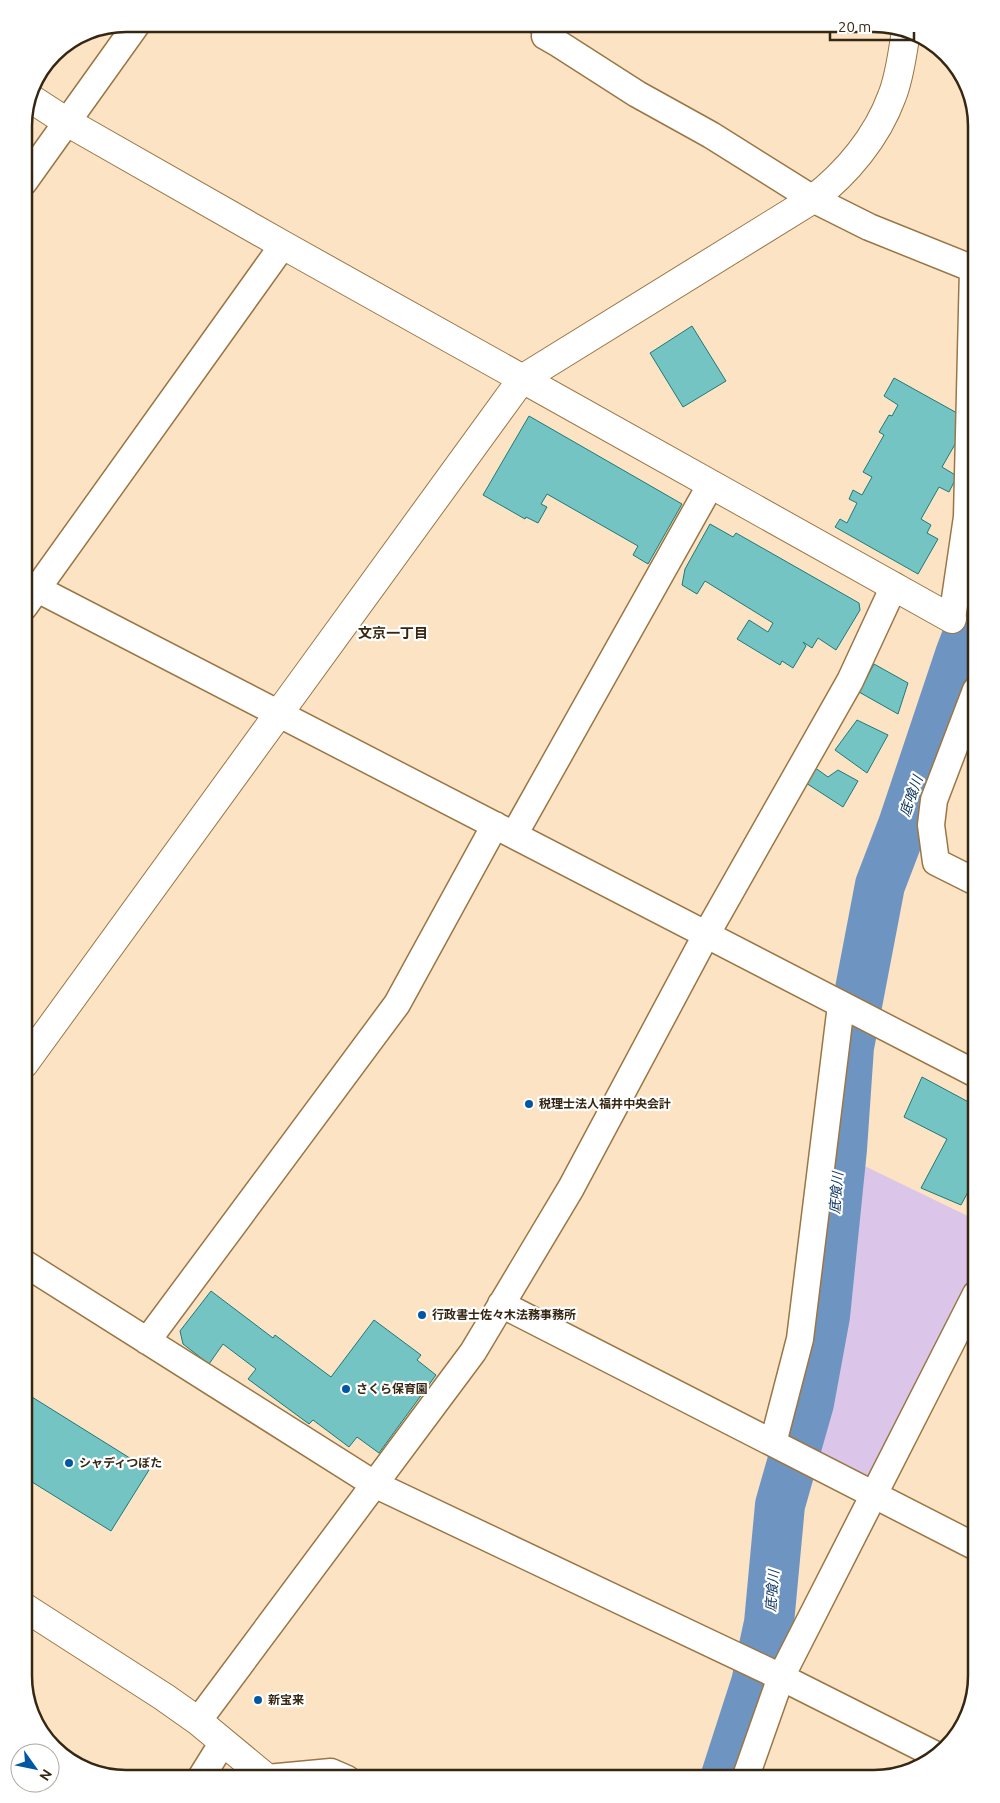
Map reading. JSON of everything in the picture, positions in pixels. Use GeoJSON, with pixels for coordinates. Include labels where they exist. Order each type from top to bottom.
{"type":"FeatureCollection","features":[{"type":"Feature","properties":{"kind":"street"},"geometry":{"type":"LineString","coordinates":[[33,169],[131,33]]}},
{"type":"Feature","properties":{"kind":"street"},"geometry":{"type":"LineString","coordinates":[[547,33],[545,36],[636,94],[711,135],[812,199],[869,227],[968,267]]}},
{"type":"Feature","properties":{"kind":"street"},"geometry":{"type":"LineString","coordinates":[[32,1052],[522,379],[812,199],[828,187],[853,160],[885,112],[898,75],[905,37]]}},
{"type":"Feature","properties":{"kind":"street"},"geometry":{"type":"LineString","coordinates":[[36,102],[67,122],[283,245],[952,619],[967,517],[968,482]]}},
{"type":"Feature","properties":{"kind":"street"},"geometry":{"type":"LineString","coordinates":[[33,586],[283,245]]}},
{"type":"Feature","properties":{"kind":"street"},"geometry":{"type":"LineString","coordinates":[[147,1341],[397,1004],[505,830],[711,484]]}},
{"type":"Feature","properties":{"kind":"street"},"geometry":{"type":"LineString","coordinates":[[198,1721],[473,1352],[571,1188],[706,935],[850,681],[894,586]]}},
{"type":"Feature","properties":{"kind":"street"},"geometry":{"type":"LineString","coordinates":[[33,594],[279,713],[968,1070]]}},
{"type":"Feature","properties":{"kind":"street"},"geometry":{"type":"LineString","coordinates":[[968,711],[934,800],[931,825],[936,862],[968,878]]}},
{"type":"Feature","properties":{"kind":"street"},"geometry":{"type":"LineString","coordinates":[[784,1449],[800,1339],[841,1005]]}},
{"type":"Feature","properties":{"kind":"street"},"geometry":{"type":"LineString","coordinates":[[32,1268],[374,1484],[776,1675],[930,1752]]}},
{"type":"Feature","properties":{"kind":"street"},"geometry":{"type":"LineString","coordinates":[[501,1304],[968,1543]]}},
{"type":"Feature","properties":{"kind":"street"},"geometry":{"type":"LineString","coordinates":[[748,1770],[776,1675],[875,1495],[968,1310]]}},
{"type":"Feature","properties":{"kind":"street"},"geometry":{"type":"LineString","coordinates":[[32,1612],[164,1696],[198,1721],[256,1770]]}},
{"type":"Feature","properties":{"kind":"street"},"geometry":{"type":"LineString","coordinates":[[206,1770],[223,1742]]}},
{"type":"Feature","properties":{"kind":"shaded area"},"geometry":{"type":"Polygon","coordinates":[[[850,1159],[968,1216],[968,1310],[875,1495],[799,1456],[850,1159]]]}},
{"type":"Feature","properties":{"kind":"building"},"geometry":{"type":"Polygon","coordinates":[[[692,326],[726,381],[683,407],[650,353],[692,326]]]}},
{"type":"Feature","properties":{"kind":"building"},"geometry":{"type":"Polygon","coordinates":[[[894,378],[966,418],[966,425],[942,467],[957,476],[949,492],[939,487],[921,519],[931,525],[927,533],[938,539],[918,574],[835,527],[840,519],[847,523],[857,503],[849,499],[853,490],[862,495],[872,477],[863,472],[884,435],[879,432],[889,415],[892,416],[898,405],[884,396],[894,378]]]}},
{"type":"Feature","properties":{"kind":"building"},"geometry":{"type":"Polygon","coordinates":[[[529,416],[682,504],[648,564],[633,555],[638,546],[547,494],[541,504],[547,507],[538,523],[526,517],[525,519],[483,495],[529,416]]]}},
{"type":"Feature","properties":{"kind":"building"},"geometry":{"type":"Polygon","coordinates":[[[710,524],[733,537],[736,533],[859,603],[860,610],[836,650],[818,638],[812,648],[803,642],[806,646],[793,668],[782,661],[780,665],[737,639],[749,620],[768,632],[773,623],[705,581],[697,594],[682,585],[685,569],[710,524]]]}},
{"type":"Feature","properties":{"kind":"building"},"geometry":{"type":"Polygon","coordinates":[[[874,664],[908,683],[898,714],[859,692],[874,664]]]}},
{"type":"Feature","properties":{"kind":"building"},"geometry":{"type":"Polygon","coordinates":[[[857,720],[888,735],[867,773],[835,750],[857,720]]]}},
{"type":"Feature","properties":{"kind":"building"},"geometry":{"type":"Polygon","coordinates":[[[814,767],[828,777],[838,770],[858,781],[843,807],[806,783],[814,767]]]}},
{"type":"Feature","properties":{"kind":"building"},"geometry":{"type":"Polygon","coordinates":[[[922,1077],[968,1102],[968,1192],[961,1205],[921,1188],[947,1139],[904,1117],[922,1077]]]}},
{"type":"Feature","properties":{"kind":"building"},"geometry":{"type":"Polygon","coordinates":[[[211,1291],[273,1338],[275,1335],[331,1377],[374,1320],[421,1355],[417,1360],[436,1375],[379,1453],[357,1437],[349,1447],[313,1420],[309,1424],[248,1379],[256,1369],[223,1344],[209,1364],[183,1344],[180,1331],[211,1291]]]}},
{"type":"Feature","properties":{"kind":"building"},"geometry":{"type":"Polygon","coordinates":[[[32,1397],[149,1470],[111,1531],[32,1482],[32,1397]]]}},
{"type":"Feature","properties":{"kind":"waterway","name":"底喰川"},"geometry":{"type":"LineString","coordinates":[[728,1770],[756,1683],[769,1623],[780,1505],[809,1403],[825,1316],[842,1149],[849,1047],[880,885],[903,825],[968,634]]}},
{"type":"Feature","properties":{"kind":"place","name":"税理士法人福井中央会計"},"geometry":{"type":"Point","coordinates":[529,1104]}},
{"type":"Feature","properties":{"kind":"place","name":"行政書士佐々木法務事務所"},"geometry":{"type":"Point","coordinates":[422,1315]}},
{"type":"Feature","properties":{"kind":"place","name":"さくら保育園"},"geometry":{"type":"Point","coordinates":[346,1389]}},
{"type":"Feature","properties":{"kind":"place","name":"シャディつぼた"},"geometry":{"type":"Point","coordinates":[69,1463]}},
{"type":"Feature","properties":{"kind":"place","name":"新宝来"},"geometry":{"type":"Point","coordinates":[258,1700]}},
{"type":"Feature","properties":{"kind":"district","name":"文京一丁目"},"geometry":{"type":"Point","coordinates":[393,633]}}]}
